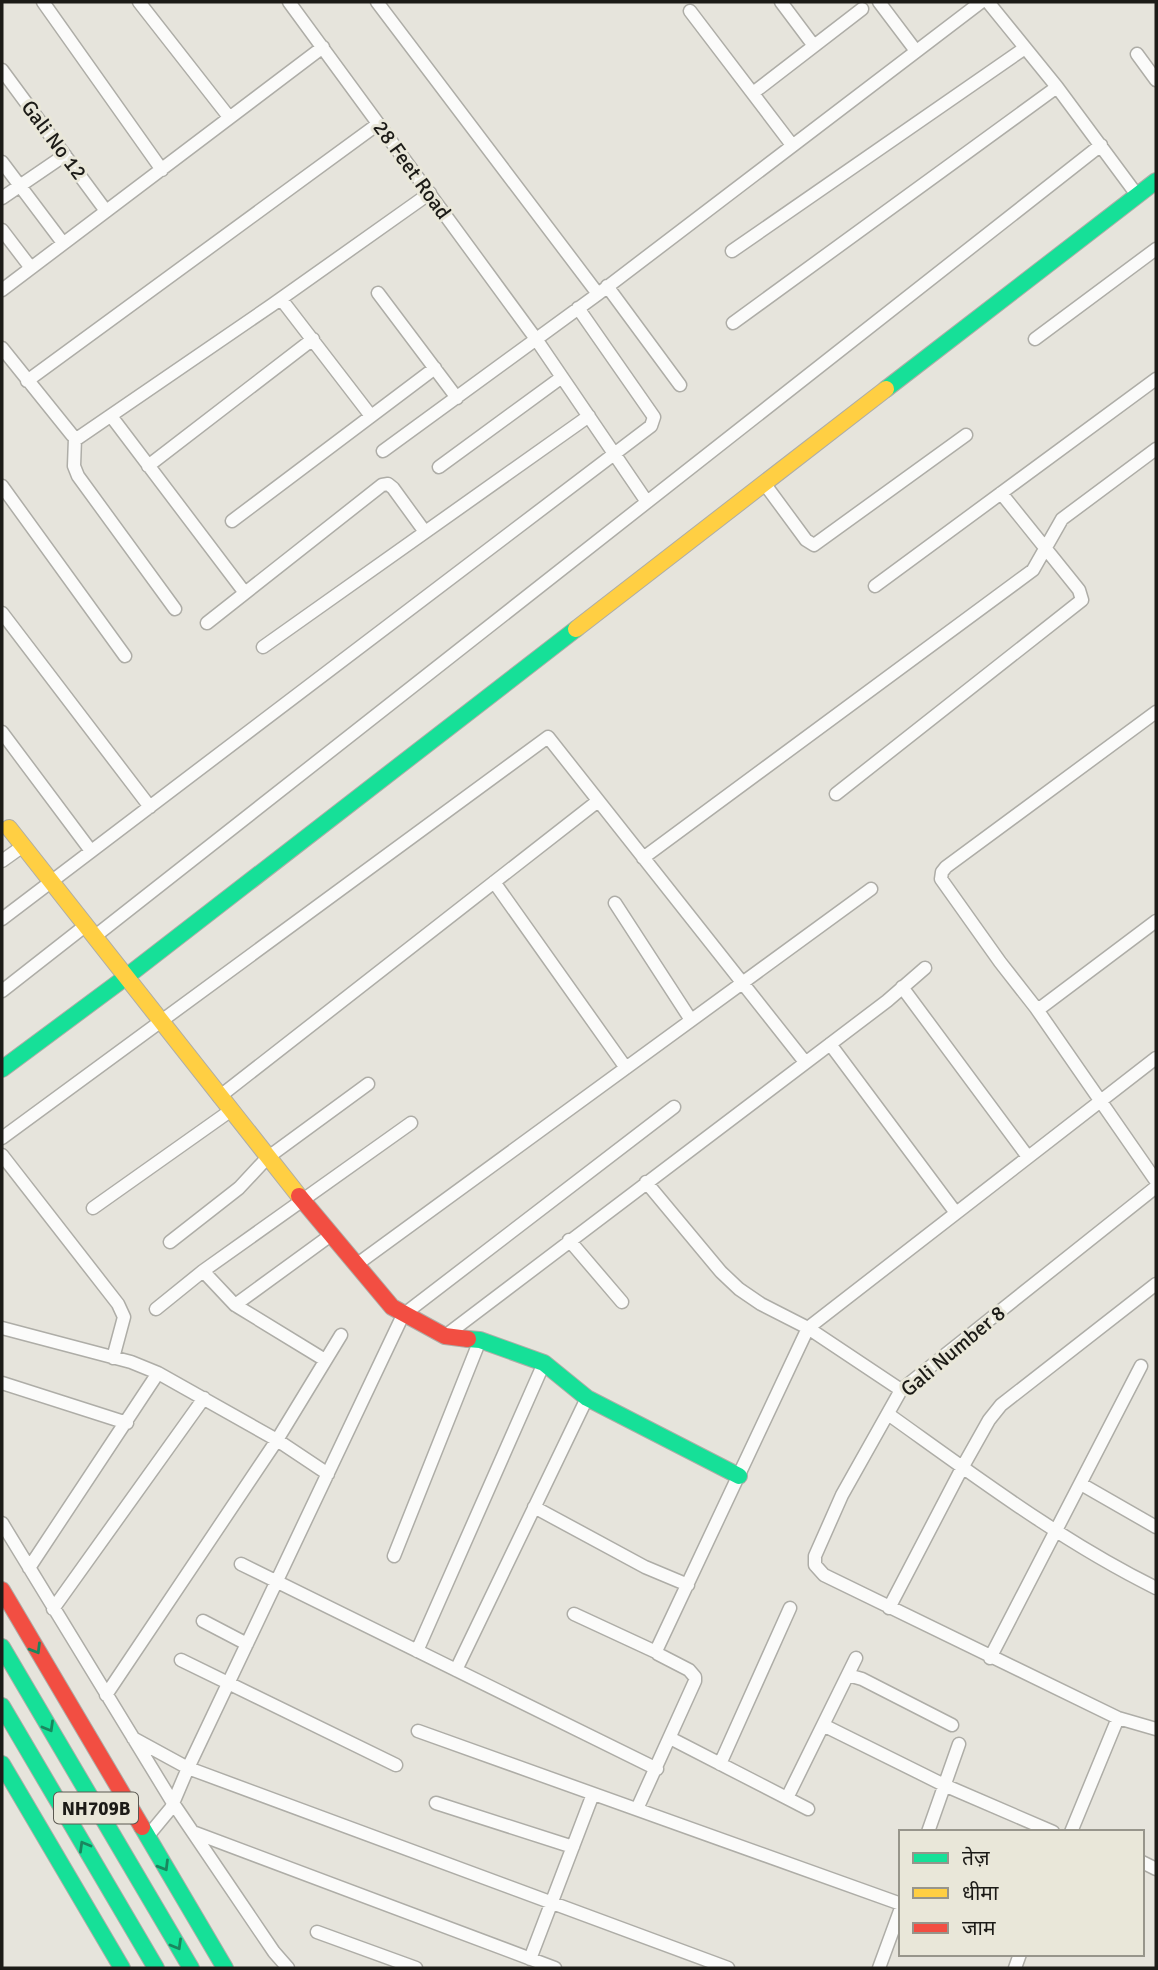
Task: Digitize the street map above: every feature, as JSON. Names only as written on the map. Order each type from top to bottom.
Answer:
[{"type":"main road","points":[[2,1069],[126,977],[1156,181]]},
{"type":"main road","points":[[9,828],[267,1158],[382,1297],[403,1315],[446,1336],[480,1340],[544,1363],[587,1398],[739,1476]]},
{"type":"main road","points":[[2,1590],[225,1968]]},
{"type":"main road","name":"NH709B","points":[[2,1647],[191,1968]]},
{"type":"main road","name":"NH709B","points":[[2,1706],[156,1968]]},
{"type":"main road","points":[[2,1764],[122,1968]]},
{"type":"street","points":[[43,2],[162,170]]},
{"type":"street","points":[[139,2],[229,117]]},
{"type":"street","name":"28 Feet Road","points":[[289,2],[536,339],[647,502]]},
{"type":"street","points":[[377,2],[602,290],[680,384]]},
{"type":"street","points":[[781,2],[814,46]]},
{"type":"street","points":[[879,2],[916,51]]},
{"type":"street","points":[[383,451],[602,290],[981,2]]},
{"type":"street","points":[[988,2],[1057,87],[1137,195]]},
{"type":"street","points":[[752,93],[862,9]]},
{"type":"street","points":[[690,11],[792,145]]},
{"type":"street","points":[[2,290],[323,47]]},
{"type":"street","points":[[732,251],[1025,48]]},
{"type":"street","points":[[1137,54],[1156,80]]},
{"type":"street","name":"Gali No 12","points":[[2,70],[106,211]]},
{"type":"street","points":[[733,323],[1057,87]]},
{"type":"street","points":[[27,381],[378,124]]},
{"type":"street","points":[[2,991],[89,932],[647,502],[1101,145]]},
{"type":"street","points":[[2,198],[65,155]]},
{"type":"street","points":[[2,162],[63,243]]},
{"type":"street","points":[[75,438],[83,436],[430,193]]},
{"type":"street","points":[[2,230],[31,268]]},
{"type":"street","points":[[1035,338],[1156,249]]},
{"type":"street","points":[[378,293],[457,398]]},
{"type":"street","points":[[281,299],[372,416]]},
{"type":"street","points":[[2,919],[652,426],[654,417],[578,308]]},
{"type":"street","points":[[148,466],[313,340]]},
{"type":"street","points":[[2,348],[75,438],[74,466],[78,476],[175,610]]},
{"type":"street","points":[[232,521],[435,368]]},
{"type":"street","points":[[439,467],[562,377]]},
{"type":"street","points":[[875,586],[1156,379]]},
{"type":"street","points":[[111,416],[245,593]]},
{"type":"street","points":[[263,647],[589,416]]},
{"type":"street","points":[[764,484],[806,540],[814,545],[966,435]]},
{"type":"street","points":[[643,858],[1033,570],[1058,525],[1068,513],[1156,449]]},
{"type":"street","points":[[207,623],[382,485],[388,484],[393,488],[425,532]]},
{"type":"street","points":[[2,486],[125,656]]},
{"type":"street","points":[[836,793],[1078,606],[1082,600],[1082,595],[1047,547],[1001,493]]},
{"type":"street","points":[[2,612],[150,807]]},
{"type":"street","points":[[2,636],[14,628]]},
{"type":"street","points":[[1156,712],[942,872],[944,885],[1036,1008],[1156,1181]]},
{"type":"street","points":[[2,732],[91,851]]},
{"type":"street","points":[[2,1138],[548,737],[805,1062]]},
{"type":"street","points":[[219,1097],[598,801]]},
{"type":"street","points":[[2,861],[23,846]]},
{"type":"street","points":[[494,882],[626,1068]]},
{"type":"street","points":[[356,1265],[871,889]]},
{"type":"street","points":[[615,902],[691,1020]]},
{"type":"street","points":[[1036,1008],[1043,1006],[1156,921]]},
{"type":"street","points":[[446,1336],[830,1044],[925,968]]},
{"type":"street","points":[[902,988],[1028,1157]]},
{"type":"street","points":[[830,1044],[956,1213]]},
{"type":"street","points":[[656,1652],[808,1328],[1156,1058]]},
{"type":"street","points":[[170,1242],[239,1188],[267,1158],[368,1084]]},
{"type":"street","points":[[147,1837],[172,1806],[403,1315],[674,1107]]},
{"type":"street","points":[[93,1208],[230,1111]]},
{"type":"street","points":[[156,1309],[203,1271],[411,1123]]},
{"type":"street","points":[[2,1155],[118,1304],[124,1317],[113,1358]]},
{"type":"street","points":[[646,1182],[721,1272],[739,1289],[761,1304],[808,1328],[901,1390]]},
{"type":"street","name":"Gali Number 8","points":[[889,1608],[824,1575],[815,1565],[815,1556],[842,1495],[901,1390],[1156,1187]]},
{"type":"street","points":[[235,1305],[331,1235]]},
{"type":"street","points":[[569,1240],[622,1303]]},
{"type":"street","points":[[203,1271],[235,1305],[325,1360]]},
{"type":"street","points":[[1156,1284],[1001,1405],[989,1420],[962,1468],[889,1608],[1118,1718],[1156,1730]]},
{"type":"street","points":[[2,1328],[158,1373],[276,1440],[328,1474]]},
{"type":"street","points":[[106,1695],[276,1440],[341,1335]]},
{"type":"street","points":[[394,1556],[480,1340]]},
{"type":"street","points":[[417,1651],[544,1363]]},
{"type":"street","points":[[990,1658],[1141,1366]]},
{"type":"street","points":[[29,1568],[158,1373]]},
{"type":"street","points":[[2,1383],[127,1423]]},
{"type":"street","points":[[53,1609],[204,1398]]},
{"type":"street","points":[[456,1670],[587,1398]]},
{"type":"street","points":[[888,1414],[962,1468],[1057,1531],[1127,1574],[1156,1588]]},
{"type":"street","points":[[1081,1484],[1156,1527]]},
{"type":"street","points":[[534,1507],[645,1567],[688,1585]]},
{"type":"street","points":[[2,1522],[172,1806],[288,1968]]},
{"type":"street","points":[[241,1564],[657,1769]]},
{"type":"street","points":[[720,1764],[790,1608]]},
{"type":"street","points":[[574,1614],[656,1652],[689,1670],[695,1677],[638,1809]]},
{"type":"street","points":[[203,1621],[247,1644]]},
{"type":"street","points":[[788,1798],[856,1658]]},
{"type":"street","points":[[181,1660],[396,1765]]},
{"type":"street","points":[[848,1675],[862,1679],[952,1726]]},
{"type":"street","points":[[1073,1830],[1118,1718]]},
{"type":"street","points":[[823,1725],[944,1785],[1048,1830]]},
{"type":"street","points":[[418,1731],[899,1905]]},
{"type":"street","points":[[133,1738],[188,1768],[728,1968]]},
{"type":"street","points":[[670,1738],[807,1809]]},
{"type":"street","points":[[929,1830],[959,1744]]},
{"type":"street","points":[[536,1963],[552,1903],[593,1794]]},
{"type":"street","points":[[436,1803],[573,1847]]},
{"type":"street","points":[[192,1832],[555,1968]]},
{"type":"street","points":[[879,1968],[899,1912]]},
{"type":"street","points":[[317,1932],[416,1968]]},
{"type":"traffic: fast","points":[[886,389],[1156,181]]},
{"type":"traffic: fast","points":[[2,1069],[126,977],[576,629]]},
{"type":"traffic: fast","points":[[468,1339],[480,1340],[544,1363],[587,1398],[739,1476]]},
{"type":"traffic: fast","points":[[2,1647],[191,1968]]},
{"type":"traffic: fast","points":[[2,1706],[156,1968]]},
{"type":"traffic: fast","points":[[2,1764],[122,1968]]},
{"type":"traffic: fast","points":[[142,1827],[225,1968]]},
{"type":"traffic: slow","points":[[576,629],[886,389]]},
{"type":"traffic: slow","points":[[9,828],[299,1196]]},
{"type":"traffic: jam","points":[[299,1196],[392,1307],[445,1336],[468,1339]]},
{"type":"traffic: jam","points":[[2,1590],[142,1827]]}]
